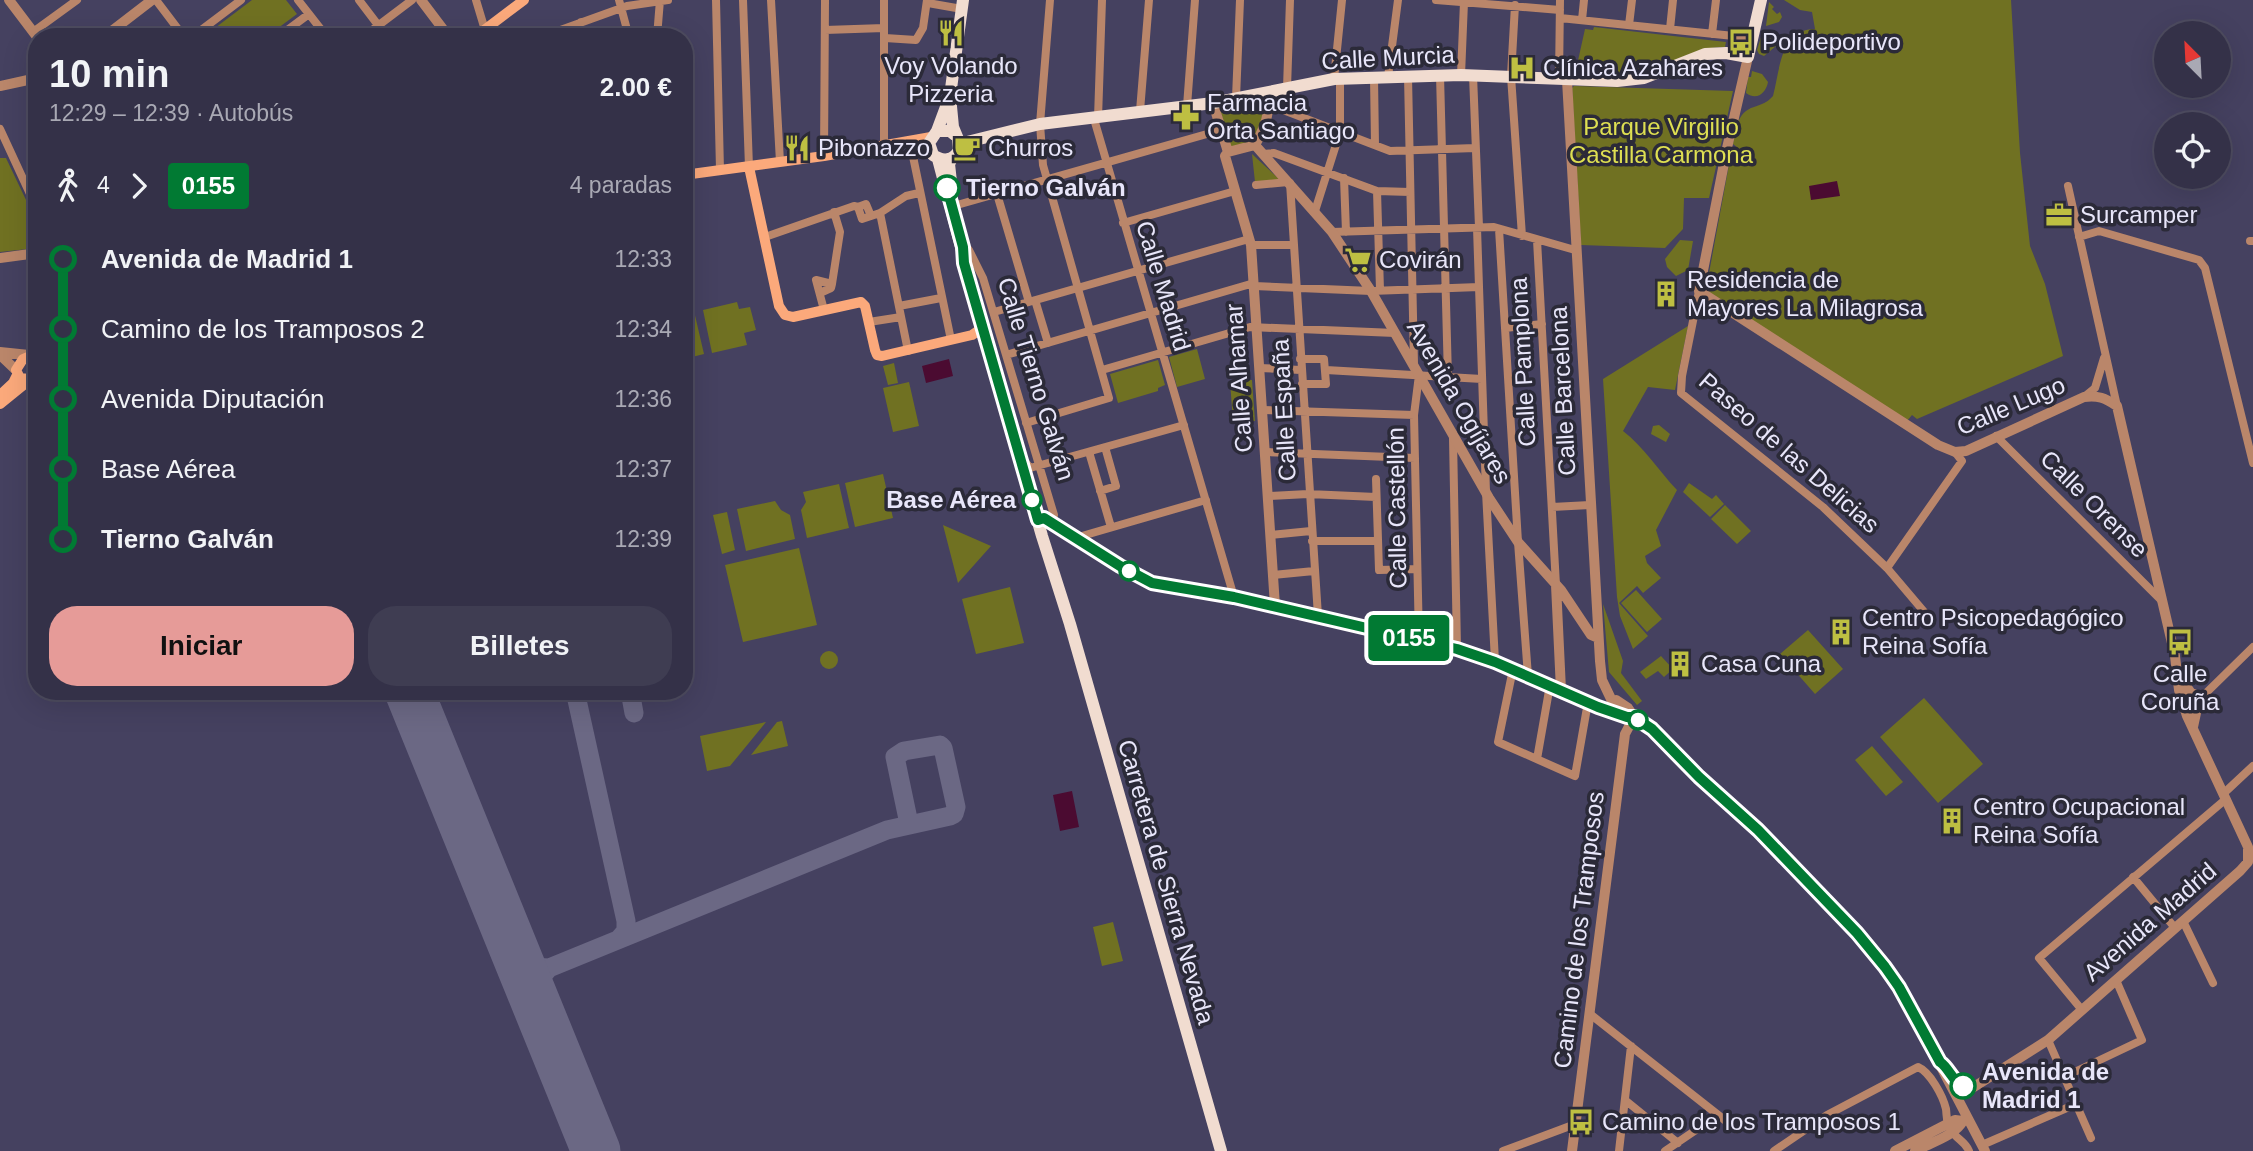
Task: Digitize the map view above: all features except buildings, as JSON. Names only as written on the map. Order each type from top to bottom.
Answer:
[{"type":"main road","points":[[487,28],[524,0]]},
{"type":"main road","points":[[1748,57],[1761,0]]},
{"type":"main road","points":[[950,96],[959,150],[945,158],[930,150],[950,96],[963,5]]},
{"type":"main road","name":"Calle Murcia","points":[[957,139],[1040,124],[1140,111],[1236,99],[1268,99],[1287,88],[1337,78],[1467,75],[1631,80],[1658,74],[1705,54],[1726,53],[1748,57]]},
{"type":"main road","points":[[693,174],[884,147],[950,131],[957,139]]},
{"type":"main road","name":"Calle Tierno Galván","points":[[945,158],[948,193],[981,323],[1018,450],[1044,520]]},
{"type":"main road","name":"Calle Tierno Galván","points":[[945,158],[979,293],[1035,467],[1044,520]]},
{"type":"main road","points":[[749,167],[779,306],[786,315],[793,317],[861,302],[866,306],[877,355],[883,356],[972,335],[981,323]]},
{"type":"main road","name":"Calle Tierno Galván","points":[[979,293],[981,323]]},
{"type":"main road","points":[[972,335],[989,348]]},
{"type":"main road","points":[[3,399],[12,383],[25,375],[23,359],[28,356]]},
{"type":"main road","name":"Carretera de Sierra Nevada","points":[[1044,520],[1070,624],[1221,1151]]},
{"type":"street","points":[[10,0],[30,28]]},
{"type":"street","points":[[43,28],[77,0]]},
{"type":"street","points":[[204,28],[241,0]]},
{"type":"street","points":[[298,0],[320,28]]},
{"type":"street","points":[[359,0],[378,25]]},
{"type":"street","points":[[374,28],[412,0]]},
{"type":"street","points":[[421,0],[442,28]]},
{"type":"street","points":[[476,0],[479,28]]},
{"type":"street","points":[[619,0],[626,28]]},
{"type":"street","points":[[565,28],[627,6],[662,0],[658,28]]},
{"type":"street","points":[[716,0],[720,170]]},
{"type":"street","points":[[743,0],[749,167]]},
{"type":"street","points":[[771,0],[780,162]]},
{"type":"street","points":[[824,156],[825,0]]},
{"type":"street","points":[[884,0],[884,147]]},
{"type":"street","points":[[1026,422],[1110,398],[1044,165],[1040,124],[1050,0]]},
{"type":"street","name":"Calle Madrid","points":[[1102,0],[1096,118],[1105,162],[1234,597]]},
{"type":"street","points":[[1140,111],[1149,0]]},
{"type":"street","points":[[1187,106],[1195,0]]},
{"type":"street","points":[[1236,99],[1240,0]]},
{"type":"street","points":[[1287,88],[1290,0]]},
{"type":"street","points":[[1315,211],[1340,132],[1337,78],[1342,0]]},
{"type":"street","points":[[1388,77],[1398,0]]},
{"type":"street","points":[[1438,0],[1495,2],[1582,20],[1753,38]]},
{"type":"street","points":[[1560,0],[1563,79]]},
{"type":"street","points":[[1582,20],[1584,0]]},
{"type":"street","points":[[1629,25],[1632,0]]},
{"type":"street","points":[[1670,29],[1673,0]]},
{"type":"street","points":[[1712,34],[1716,0]]},
{"type":"street","points":[[115,28],[148,2],[175,28]]},
{"type":"street","points":[[825,30],[885,33],[916,40],[923,28],[927,2],[963,5]]},
{"type":"street","points":[[1464,2],[1467,75],[1475,148],[1486,492],[1495,662]]},
{"type":"street","points":[[1515,5],[1511,76],[1522,236]]},
{"type":"street","points":[[290,28],[309,14]]},
{"type":"street","points":[[581,22],[583,28]]},
{"type":"street","name":"Paseo de las Delicias","points":[[1748,57],[1727,148],[1682,376],[1681,393],[1823,507],[1887,568],[1926,614]]},
{"type":"street","points":[[1440,75],[1448,378]]},
{"type":"street","name":"Calle Castellón","points":[[1408,76],[1416,371],[1414,415],[1419,640]]},
{"type":"street","points":[[1374,77],[1375,145]]},
{"type":"street","name":"Calle Barcelona","points":[[1563,79],[1598,638],[1607,704]]},
{"type":"street","points":[[0,86],[28,80]]},
{"type":"street","points":[[1259,149],[1266,124],[1268,99],[1340,132],[1390,151],[1475,148]]},
{"type":"street","name":"Calle Alhamar","points":[[1213,103],[1250,242],[1275,606]]},
{"type":"street","points":[[0,129],[28,190]]},
{"type":"street","points":[[957,205],[1221,130]]},
{"type":"street","points":[[910,142],[951,340]]},
{"type":"street","points":[[1228,152],[1259,149],[1377,191],[1410,191]]},
{"type":"street","name":"Avenida Ogíjares","points":[[1259,149],[1315,211],[1375,290],[1416,371],[1518,542],[1556,584],[1591,635],[1598,638]]},
{"type":"street","points":[[1344,178],[1346,232]]},
{"type":"street","points":[[24,181],[28,180]]},
{"type":"street","points":[[1256,185],[1289,182]]},
{"type":"street","name":"Calle España","points":[[1289,182],[1318,616]]},
{"type":"street","points":[[2068,186],[2117,406]]},
{"type":"street","points":[[1123,223],[1235,191]]},
{"type":"street","points":[[1375,290],[1377,191]]},
{"type":"street","points":[[765,237],[853,206],[858,207],[862,219],[919,193]]},
{"type":"street","name":"Calle Tierno Galván","points":[[948,193],[957,205]]},
{"type":"street","points":[[998,194],[1048,343]]},
{"type":"street","points":[[1291,201],[1302,197]]},
{"type":"street","points":[[820,293],[831,288],[832,284],[840,232],[834,212]]},
{"type":"street","points":[[875,214],[908,351]]},
{"type":"street","points":[[1332,232],[1478,227],[1499,229],[1575,250]]},
{"type":"street","points":[[1499,229],[1528,676]]},
{"type":"street","points":[[2079,237],[2099,232],[2199,260],[2205,268],[2253,463]]},
{"type":"street","name":"Calle Pamplona","points":[[1537,240],[1561,690]]},
{"type":"street","points":[[994,312],[1138,270],[1250,242],[1293,245]]},
{"type":"street","name":"Calle Tierno Galván","points":[[970,250],[984,278],[1026,422],[1035,467]]},
{"type":"street","points":[[0,258],[28,254]]},
{"type":"street","points":[[824,310],[816,280],[832,284]]},
{"type":"street","points":[[1006,355],[1254,284],[1375,290],[1479,287]]},
{"type":"street","points":[[1699,291],[1938,445],[1955,452],[1962,461],[1953,470],[1887,568]]},
{"type":"street","points":[[898,306],[941,298]]},
{"type":"street","points":[[869,323],[901,317]]},
{"type":"street","points":[[1505,328],[1542,324]]},
{"type":"street","points":[[1102,370],[1257,326],[1395,333]]},
{"type":"street","points":[[0,353],[28,354]]},
{"type":"street","points":[[0,353],[25,375]]},
{"type":"street","points":[[2084,397],[2095,388],[2100,378],[2105,355]]},
{"type":"street","points":[[1300,359],[1324,359],[1326,370],[1326,383],[1302,384]]},
{"type":"street","points":[[1259,368],[1301,370]]},
{"type":"street","points":[[1326,370],[1416,371],[1448,378],[1482,379]]},
{"type":"street","points":[[2084,397],[2095,395],[2117,406]]},
{"type":"street","name":"Calle Lugo","points":[[1955,452],[1966,451],[2084,397]]},
{"type":"street","name":"Avenida Madrid","points":[[1962,1095],[2048,1040],[2248,862],[2251,845],[2192,727],[2179,690],[2178,674],[2117,406]]},
{"type":"street","points":[[1262,410],[1414,415]]},
{"type":"street","points":[[1035,467],[1184,425]]},
{"type":"street","points":[[1453,436],[1457,649]]},
{"type":"street","name":"Calle Orense","points":[[1996,436],[2162,601]]},
{"type":"street","points":[[1100,491],[1116,486],[1105,447]]},
{"type":"street","name":"Calle Tierno Galván","points":[[1018,450],[1035,467]]},
{"type":"street","points":[[1089,452],[1111,527]]},
{"type":"street","points":[[1265,452],[1415,458]]},
{"type":"street","points":[[1376,479],[1379,570],[1417,569]]},
{"type":"street","points":[[1268,496],[1308,494],[1376,497]]},
{"type":"street","points":[[1075,538],[1206,500]]},
{"type":"street","points":[[1552,508],[1590,505]]},
{"type":"street","points":[[1044,520],[1152,583],[1234,597],[1457,649],[1513,669],[1588,702],[1607,704],[1652,729],[1699,777],[1758,830],[1857,933],[1885,967],[1915,1017],[1981,1150]]},
{"type":"street","points":[[1270,535],[1377,541]]},
{"type":"street","points":[[1273,575],[1314,571]]},
{"type":"street","points":[[2215,685],[2186,695],[2183,703],[2190,709],[2198,705],[2253,647]]},
{"type":"street","points":[[1513,669],[1498,742],[1575,776],[1588,702]]},
{"type":"street","points":[[2178,674],[2198,697],[2192,727]]},
{"type":"street","points":[[1537,759],[1550,685]]},
{"type":"street","name":"Camino de los Tramposos","points":[[1572,1151],[1625,734],[1634,717]]},
{"type":"street","points":[[2082,1010],[2039,958],[2225,796],[2253,766]]},
{"type":"street","points":[[2133,877],[2179,924],[2214,984]]},
{"type":"street","points":[[2064,1077],[2142,1040],[2116,979]]},
{"type":"street","points":[[1590,1014],[1736,1129]]},
{"type":"street","points":[[2048,1040],[2091,1139]]},
{"type":"street","points":[[1619,1151],[1631,1046]]},
{"type":"street","points":[[1938,1066],[1962,1095],[1982,1139],[1981,1150]]},
{"type":"street","points":[[1774,1151],[1827,1115],[1918,1067],[1927,1073],[1945,1105],[1950,1128],[1969,1151]]},
{"type":"street","points":[[1915,1151],[1950,1128],[1962,1114],[1962,1095]]},
{"type":"street","points":[[1625,1100],[1678,1143]]},
{"type":"street","points":[[1981,1150],[2076,1104]]},
{"type":"street","points":[[1665,1151],[1718,1115]]},
{"type":"street","points":[[1508,1150],[1575,1126]]},
{"type":"street","points":[[1895,1151],[1950,1128]]},
{"type":"green space","points":[[252,0],[286,0],[297,14],[278,28],[215,28]]},
{"type":"green space","points":[[1784,0],[2011,0],[2020,153],[2030,246],[2045,284],[2063,356],[1917,419],[1912,415],[1907,421],[1710,294],[1707,284],[1731,154],[1736,153],[1738,148],[1733,144],[1738,122],[1748,109],[1773,96],[1780,63],[1788,43],[1803,31],[1815,29],[1812,12],[1800,10]]},
{"type":"green space","points":[[1769,2],[1774,7],[1772,9],[1777,14],[1780,12],[1782,17],[1779,22],[1766,26]]},
{"type":"green space","points":[[1594,27],[1726,42],[1725,47],[1694,52],[1656,68],[1629,75],[1575,74],[1585,29],[1593,30]]},
{"type":"green space","points":[[1773,30],[1778,33],[1776,46],[1764,56],[1759,54],[1757,50],[1761,37]]},
{"type":"green space","points":[[1752,71],[1762,74],[1768,82],[1763,92],[1757,96],[1746,93],[1748,77],[1751,77]]},
{"type":"green space","name":"Parque Virgilio Castilla Carmona","points":[[1574,86],[1733,91],[1709,198],[1684,198],[1683,229],[1665,248],[1581,245]]},
{"type":"green space","points":[[1261,97],[1265,112],[1253,142],[1231,148],[1219,106]]},
{"type":"green space","points":[[1252,154],[1280,180],[1255,182]]},
{"type":"green space","points":[[0,158],[6,158],[28,204],[28,249],[0,252]]},
{"type":"green space","points":[[1680,240],[1693,241],[1688,270],[1676,276],[1667,267],[1665,259]]},
{"type":"green space","points":[[737,302],[739,309],[750,307],[756,330],[744,333],[747,345],[712,353],[703,310]]},
{"type":"green space","points":[[693,311],[704,354],[693,357]]},
{"type":"green space","points":[[1688,326],[1675,390],[1648,387],[1623,431],[1677,490],[1656,530],[1661,546],[1645,556],[1647,563],[1661,578],[1643,593],[1637,586],[1619,603],[1648,636],[1633,649],[1620,616],[1617,597],[1603,379]]},
{"type":"green space","points":[[1197,349],[1205,379],[1177,387],[1169,357]]},
{"type":"green space","points":[[1158,360],[1165,385],[1158,388],[1158,391],[1118,403],[1110,374]]},
{"type":"green space","points":[[894,363],[898,383],[888,385],[883,366]]},
{"type":"green space","points":[[1252,380],[1255,421],[1233,422],[1230,381]]},
{"type":"green space","points":[[909,382],[919,426],[893,432],[883,388]]},
{"type":"green space","points":[[1659,425],[1670,434],[1666,442],[1651,434],[1653,426]]},
{"type":"green space","points":[[883,474],[893,518],[855,527],[845,483]]},
{"type":"green space","points":[[1689,483],[1712,499],[1716,495],[1724,504],[1710,517],[1683,492]]},
{"type":"green space","points":[[839,484],[849,528],[807,538],[801,510],[806,502],[803,492]]},
{"type":"green space","points":[[775,501],[781,510],[790,515],[795,539],[746,551],[737,509]]},
{"type":"green space","points":[[1725,505],[1751,531],[1737,544],[1711,519]]},
{"type":"green space","points":[[727,512],[735,550],[722,554],[713,515]]},
{"type":"green space","points":[[943,525],[991,546],[958,583]]},
{"type":"green space","points":[[799,548],[817,625],[743,642],[725,565]]},
{"type":"green space","points":[[1010,587],[1024,643],[976,654],[962,599]]},
{"type":"green space","points":[[1636,590],[1662,619],[1647,632],[1621,603]]},
{"type":"green space","points":[[1603,604],[1623,661],[1621,673],[1642,701],[1637,705],[1609,672]]},
{"type":"green space","points":[[1808,630],[1843,669],[1815,694],[1780,654]]},
{"type":"green space","points":[[829,651],[835,654],[838,660],[835,666],[829,669],[823,666],[820,660],[823,654]]},
{"type":"green space","points":[[1661,656],[1673,669],[1664,677],[1658,671],[1646,679],[1640,672]]},
{"type":"green space","points":[[1924,698],[1983,764],[1938,803],[1880,737]]},
{"type":"green space","points":[[782,721],[788,746],[751,755],[777,722]]},
{"type":"green space","points":[[766,722],[730,766],[707,771],[700,736]]},
{"type":"green space","points":[[1872,746],[1903,782],[1886,796],[1855,760]]},
{"type":"green space","points":[[1113,922],[1123,961],[1102,966],[1093,927]]},
{"type":"shaded area","points":[[1837,181],[1840,196],[1811,200],[1809,186]]},
{"type":"shaded area","points":[[949,359],[953,376],[926,383],[922,366]]},
{"type":"shaded area","points":[[1072,791],[1079,827],[1060,831],[1053,795]]},
{"type":"taxiway","points":[[577,700],[626,921],[626,931],[620,938]]},
{"type":"taxiway","points":[[632,700],[634,713]]},
{"type":"taxiway","points":[[515,952],[530,967],[549,968],[887,830],[950,816],[954,814],[956,807],[943,748],[940,745],[904,751],[895,757],[908,819],[905,825]]},
{"type":"taxiway","points":[[535,1001],[535,984],[549,968]]},
{"type":"runway","points":[[413,700],[596,1151]]},
{"type":"bus line","name":"0155","points":[[947,188],[963,247],[964,263],[1038,520],[1044,518],[1152,583],[1234,597],[1344,621],[1475,654],[1598,707],[1634,717],[1652,729],[1699,777],[1744,816],[1857,933],[1899,987],[1940,1062],[1953,1080],[1963,1086]]},
{"type":"place","name":"Voy Volando Pizzeria","points":[[951,33]]},
{"type":"place","name":"Polideportivo","points":[[1741,42]]},
{"type":"place","name":"Clínica Azahares","points":[[1522,68]]},
{"type":"place","name":"Farmacia Orta Santiago","points":[[1186,117]]},
{"type":"place","name":"Pibonazzo","points":[[797,148]]},
{"type":"place","name":"Churros","points":[[967,148]]},
{"type":"place","name":"Tierno Galván","points":[[947,188]]},
{"type":"place","name":"Surcamper","points":[[2059,215]]},
{"type":"place","name":"Covirán","points":[[1358,260]]},
{"type":"place","name":"Residencia de Mayores La Milagrosa","points":[[1666,294]]},
{"type":"place","name":"Base Aérea","points":[[1032,500]]},
{"type":"place","name":"Centro Psicopedagógico Reina Sofía","points":[[1841,632]]},
{"type":"place","name":"Calle Coruña","points":[[2180,642]]},
{"type":"place","name":"Casa Cuna","points":[[1680,664]]},
{"type":"place","name":"Centro Ocupacional Reina Sofía","points":[[1952,821]]},
{"type":"place","name":"Avenida de Madrid 1","points":[[1963,1086]]},
{"type":"place","name":"Camino de los Tramposos 1","points":[[1581,1122]]}]
